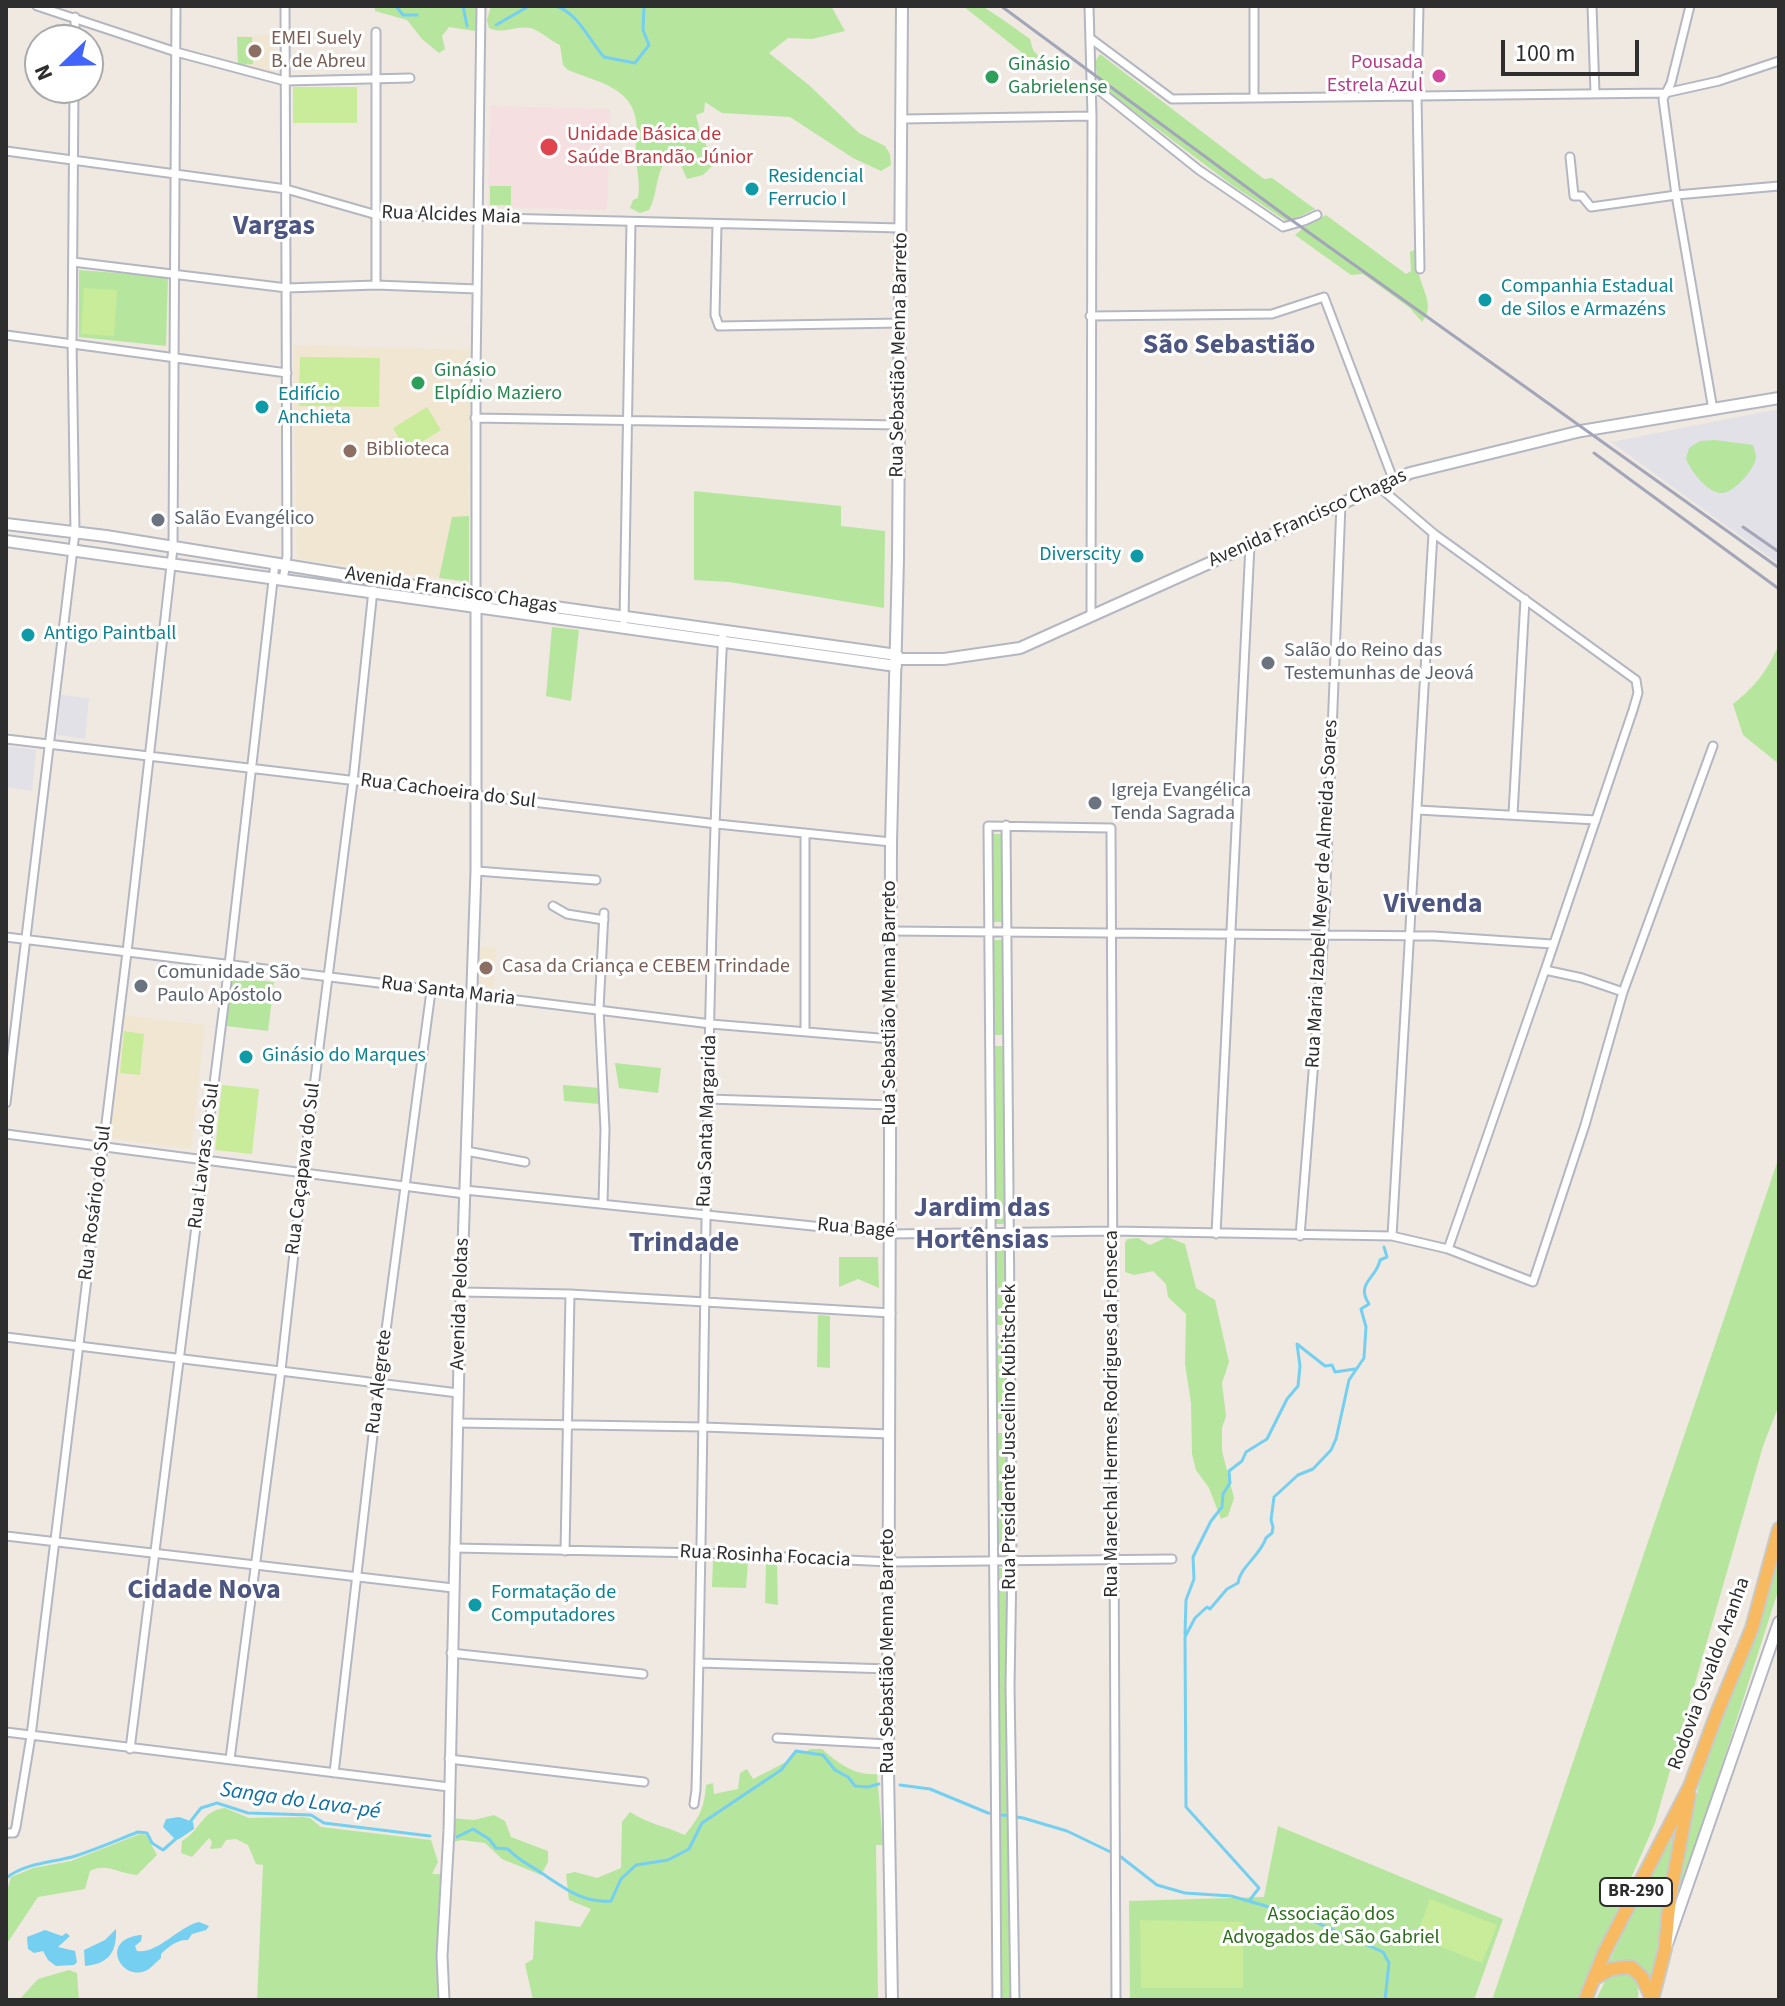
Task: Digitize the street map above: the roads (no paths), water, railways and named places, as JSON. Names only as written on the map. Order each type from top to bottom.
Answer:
[{"type":"highway","name":"Rodovia Osvaldo Aranha","points":[[1585,2000],[1605,1951],[1690,1786],[1752,1628],[1779,1529]]},
{"type":"highway","name":"Rodovia Osvaldo Aranha","points":[[1652,2000],[1665,1949],[1670,1897],[1690,1786]]},
{"type":"highway","points":[[1595,1978],[1611,1969],[1631,1967],[1642,1977],[1652,2000]]},
{"type":"main road","name":"Rua Sebastião Menna Barreto","points":[[892,2000],[888,1744],[891,842],[897,660],[902,6]]},
{"type":"main road","name":"Avenida Francisco Chagas","points":[[6,524],[374,579],[723,643],[897,660],[944,659],[1001,653],[1040,640],[1393,479],[1588,430],[1779,398]]},
{"type":"main road","name":"Avenida Francisco Chagas","points":[[6,541],[477,608],[723,631],[897,660]]},
{"type":"main road","points":[[1665,1949],[1779,1622]]},
{"type":"street","points":[[37,6],[176,52],[285,81],[410,78]]},
{"type":"street","name":"Rua Rosário do Sul","points":[[6,1833],[14,1833],[16,1827],[31,1736],[173,548],[176,6]]},
{"type":"street","name":"Rua Lavras do Sul","points":[[130,1749],[252,769],[281,564],[287,373],[285,6]]},
{"type":"street","points":[[476,596],[475,418],[481,6]]},
{"type":"street","points":[[1089,6],[1092,116],[1091,615]]},
{"type":"street","points":[[1254,6],[1254,97]]},
{"type":"street","points":[[1419,6],[1420,269]]},
{"type":"street","points":[[1592,6],[1595,93]]},
{"type":"street","points":[[1690,6],[1671,83],[1663,99],[1676,195],[1713,410]]},
{"type":"street","points":[[75,17],[75,24]]},
{"type":"street","points":[[376,32],[376,285]]},
{"type":"street","points":[[1090,38],[1172,99],[1665,93],[1719,81],[1779,61]]},
{"type":"street","points":[[1090,83],[1199,170],[1283,227],[1317,215]]},
{"type":"street","points":[[6,1103],[75,532],[72,342],[74,104]]},
{"type":"street","points":[[903,119],[1092,116]]},
{"type":"street","name":"Rua Alcides Maia","points":[[6,151],[286,189],[377,215],[902,228]]},
{"type":"street","points":[[1570,157],[1574,196],[1582,196],[1591,207],[1676,195],[1779,186]]},
{"type":"street","points":[[624,623],[631,222]]},
{"type":"street","points":[[717,225],[715,315],[719,326],[901,323]]},
{"type":"street","points":[[73,262],[287,288],[376,285],[477,289]]},
{"type":"street","points":[[1090,316],[1272,314],[1324,297],[1393,479]]},
{"type":"street","points":[[6,335],[287,373]]},
{"type":"street","points":[[475,418],[900,425]]},
{"type":"street","points":[[1378,486],[1433,533],[1636,680],[1638,693],[1448,1249]]},
{"type":"street","name":"Rua Maria Izabel Meyer de Almeida Soares","points":[[1300,1236],[1324,934],[1341,504]]},
{"type":"street","points":[[1392,1236],[1433,533]]},
{"type":"street","points":[[1216,1234],[1250,545]]},
{"type":"street","name":"Rua Caçapava do Sul","points":[[230,1759],[353,781],[374,579]]},
{"type":"street","name":"Avenida Pelotas","points":[[444,2000],[442,1956],[476,871],[476,596]]},
{"type":"street","points":[[1513,814],[1525,599]]},
{"type":"street","name":"Rua Santa Margarida","points":[[694,1804],[700,1663],[705,1214],[723,631]]},
{"type":"street","name":"Rua Cachoeira do Sul","points":[[6,739],[891,842]]},
{"type":"street","points":[[1545,970],[1623,992],[1713,746]]},
{"type":"street","points":[[1418,810],[1596,820]]},
{"type":"street","name":"Rua Presidente Juscelino Kubitschek","points":[[997,2000],[988,826],[1006,825],[1011,1331],[1010,1687],[1015,2000]]},
{"type":"street","name":"Rua Marechal Hermes Rodrigues da Fonseca","points":[[1006,825],[1111,828],[1116,2000]]},
{"type":"street","points":[[805,833],[805,1031]]},
{"type":"street","points":[[476,871],[596,880]]},
{"type":"street","points":[[553,906],[567,914],[604,916],[599,1009],[605,1129],[603,1203]]},
{"type":"street","points":[[891,931],[1231,932],[1473,937],[1552,944]]},
{"type":"street","name":"Rua Santa Maria","points":[[6,937],[711,1024],[891,1039]]},
{"type":"street","name":"Rua Alegrete","points":[[334,1773],[379,1383],[431,991]]},
{"type":"street","name":"Rua Bagé","points":[[6,1134],[406,1187],[603,1203],[890,1234],[1113,1231],[1392,1236],[1448,1249],[1533,1282],[1585,1125],[1623,992]]},
{"type":"street","points":[[990,1040],[1008,1040]]},
{"type":"street","points":[[708,1099],[891,1105]]},
{"type":"street","points":[[466,1151],[525,1162]]},
{"type":"street","points":[[461,1292],[570,1294],[891,1313]]},
{"type":"street","points":[[565,1551],[570,1294]]},
{"type":"street","points":[[992,1331],[1011,1331]]},
{"type":"street","points":[[6,1337],[458,1393]]},
{"type":"street","points":[[458,1423],[890,1434]]},
{"type":"street","points":[[992,1426],[1011,1425]]},
{"type":"street","points":[[6,1536],[453,1588]]},
{"type":"street","name":"Rua Rosinha Focacia","points":[[454,1548],[702,1553],[890,1562],[1172,1559]]},
{"type":"street","points":[[451,1653],[643,1674]]},
{"type":"street","points":[[700,1663],[889,1669]]},
{"type":"street","points":[[6,1732],[449,1787]]},
{"type":"street","points":[[777,1738],[888,1744]]},
{"type":"street","points":[[449,1759],[644,1782]]},
{"type":"water","points":[[179,1817],[193,1822],[194,1829],[179,1839],[163,1827],[166,1819]]},
{"type":"water","points":[[199,1922],[209,1926],[192,1934],[188,1940],[170,1946],[147,1970],[128,1970],[118,1958],[117,1950],[129,1938],[142,1935],[135,1946],[137,1951],[145,1951]]},
{"type":"water","points":[[116,1929],[115,1945],[109,1956],[99,1963],[85,1966],[84,1950],[105,1940]]},
{"type":"water","points":[[45,1930],[70,1936],[58,1947],[75,1951],[77,1962],[74,1965],[56,1966],[43,1951],[34,1953],[28,1949],[27,1937]]},
{"type":"waterway","points":[[396,6],[403,15],[417,15]]},
{"type":"waterway","points":[[463,6],[467,26]]},
{"type":"waterway","points":[[496,25],[529,6]]},
{"type":"waterway","points":[[556,6],[577,21],[604,57],[635,63],[649,45],[643,30],[644,6]]},
{"type":"waterway","points":[[1249,1901],[1259,1888],[1186,1807],[1185,1637],[1195,1618],[1207,1607],[1210,1609],[1227,1589],[1238,1583],[1242,1572],[1272,1533],[1274,1497],[1298,1475],[1313,1469],[1331,1450],[1349,1380],[1364,1358],[1366,1327],[1361,1309],[1369,1304],[1364,1291],[1380,1260],[1387,1257],[1384,1247]]},
{"type":"waterway","points":[[1185,1634],[1186,1600],[1194,1579],[1193,1557],[1211,1521],[1222,1507],[1223,1494],[1230,1483],[1229,1471],[1242,1461],[1246,1452],[1267,1439],[1287,1399],[1298,1386],[1300,1366],[1297,1344],[1325,1366],[1332,1365],[1335,1372],[1355,1369]]},
{"type":"waterway","name":"Sanga do Lava-pé","points":[[457,1837],[473,1829],[489,1839],[496,1848],[508,1849],[574,1893],[591,1900],[611,1901],[621,1879],[636,1865],[668,1860],[689,1849],[702,1823],[781,1770],[796,1751],[823,1755],[835,1770],[848,1777],[855,1786],[879,1784]]},
{"type":"waterway","name":"Sanga do Lava-pé","points":[[900,1785],[930,1789],[988,1813],[1023,1818],[1067,1831],[1121,1857],[1157,1885],[1185,1893],[1231,1896],[1304,1917],[1383,1952],[1389,1963],[1385,2000]]},
{"type":"waterway","name":"Sanga do Lava-pé","points":[[190,1822],[201,1808],[217,1803],[248,1813],[311,1815],[324,1823],[430,1836]]},
{"type":"waterway","name":"Sanga do Lava-pé","points":[[6,1878],[30,1866],[72,1857],[138,1832],[147,1833],[152,1843],[163,1850],[178,1837]]},
{"type":"railway","points":[[1001,6],[1283,214],[1779,568]]},
{"type":"railway","points":[[1594,453],[1779,589]]},
{"type":"railway","points":[[1743,527],[1779,552]]},
{"type":"place","name":"EMEI Suely B. de Abreu","points":[[255,51]]},
{"type":"place","name":"Pousada Estrela Azul","points":[[1439,76]]},
{"type":"place","name":"Ginásio Gabrielense","points":[[992,77]]},
{"type":"place","name":"Unidade Básica de Saúde Brandão Júnior","points":[[549,147]]},
{"type":"place","name":"Residencial Ferrucio I","points":[[752,189]]},
{"type":"place","name":"Companhia Estadual de Silos e Armazéns","points":[[1485,300]]},
{"type":"place","name":"Ginásio Elpídio Maziero","points":[[418,383]]},
{"type":"place","name":"Edifício Anchieta","points":[[262,407]]},
{"type":"place","name":"Biblioteca","points":[[350,451]]},
{"type":"place","name":"Salão Evangélico","points":[[158,520]]},
{"type":"place","name":"Diverscity","points":[[1137,556]]},
{"type":"place","name":"Antigo Paintball","points":[[28,635]]},
{"type":"place","name":"Salão do Reino das Testemunhas de Jeová","points":[[1268,663]]},
{"type":"place","name":"Igreja Evangélica Tenda Sagrada","points":[[1095,803]]},
{"type":"place","name":"Casa da Criança e CEBEM Trindade","points":[[486,968]]},
{"type":"place","name":"Comunidade São Paulo Apóstolo","points":[[141,986]]},
{"type":"place","name":"Ginásio do Marques","points":[[246,1057]]},
{"type":"place","name":"Formatação de Computadores","points":[[475,1605]]},
{"type":"district","name":"Vargas","points":[[274,228]]},
{"type":"district","name":"São Sebastião","points":[[1229,347]]},
{"type":"district","name":"Vivenda","points":[[1433,906]]},
{"type":"district","name":"Jardim das Hortênsias","points":[[982,1226]]},
{"type":"district","name":"Trindade","points":[[684,1245]]},
{"type":"district","name":"Cidade Nova","points":[[204,1592]]},
{"type":"park label","name":"Associação dos Advogados de São Gabriel","points":[[1331,1928]]}]
